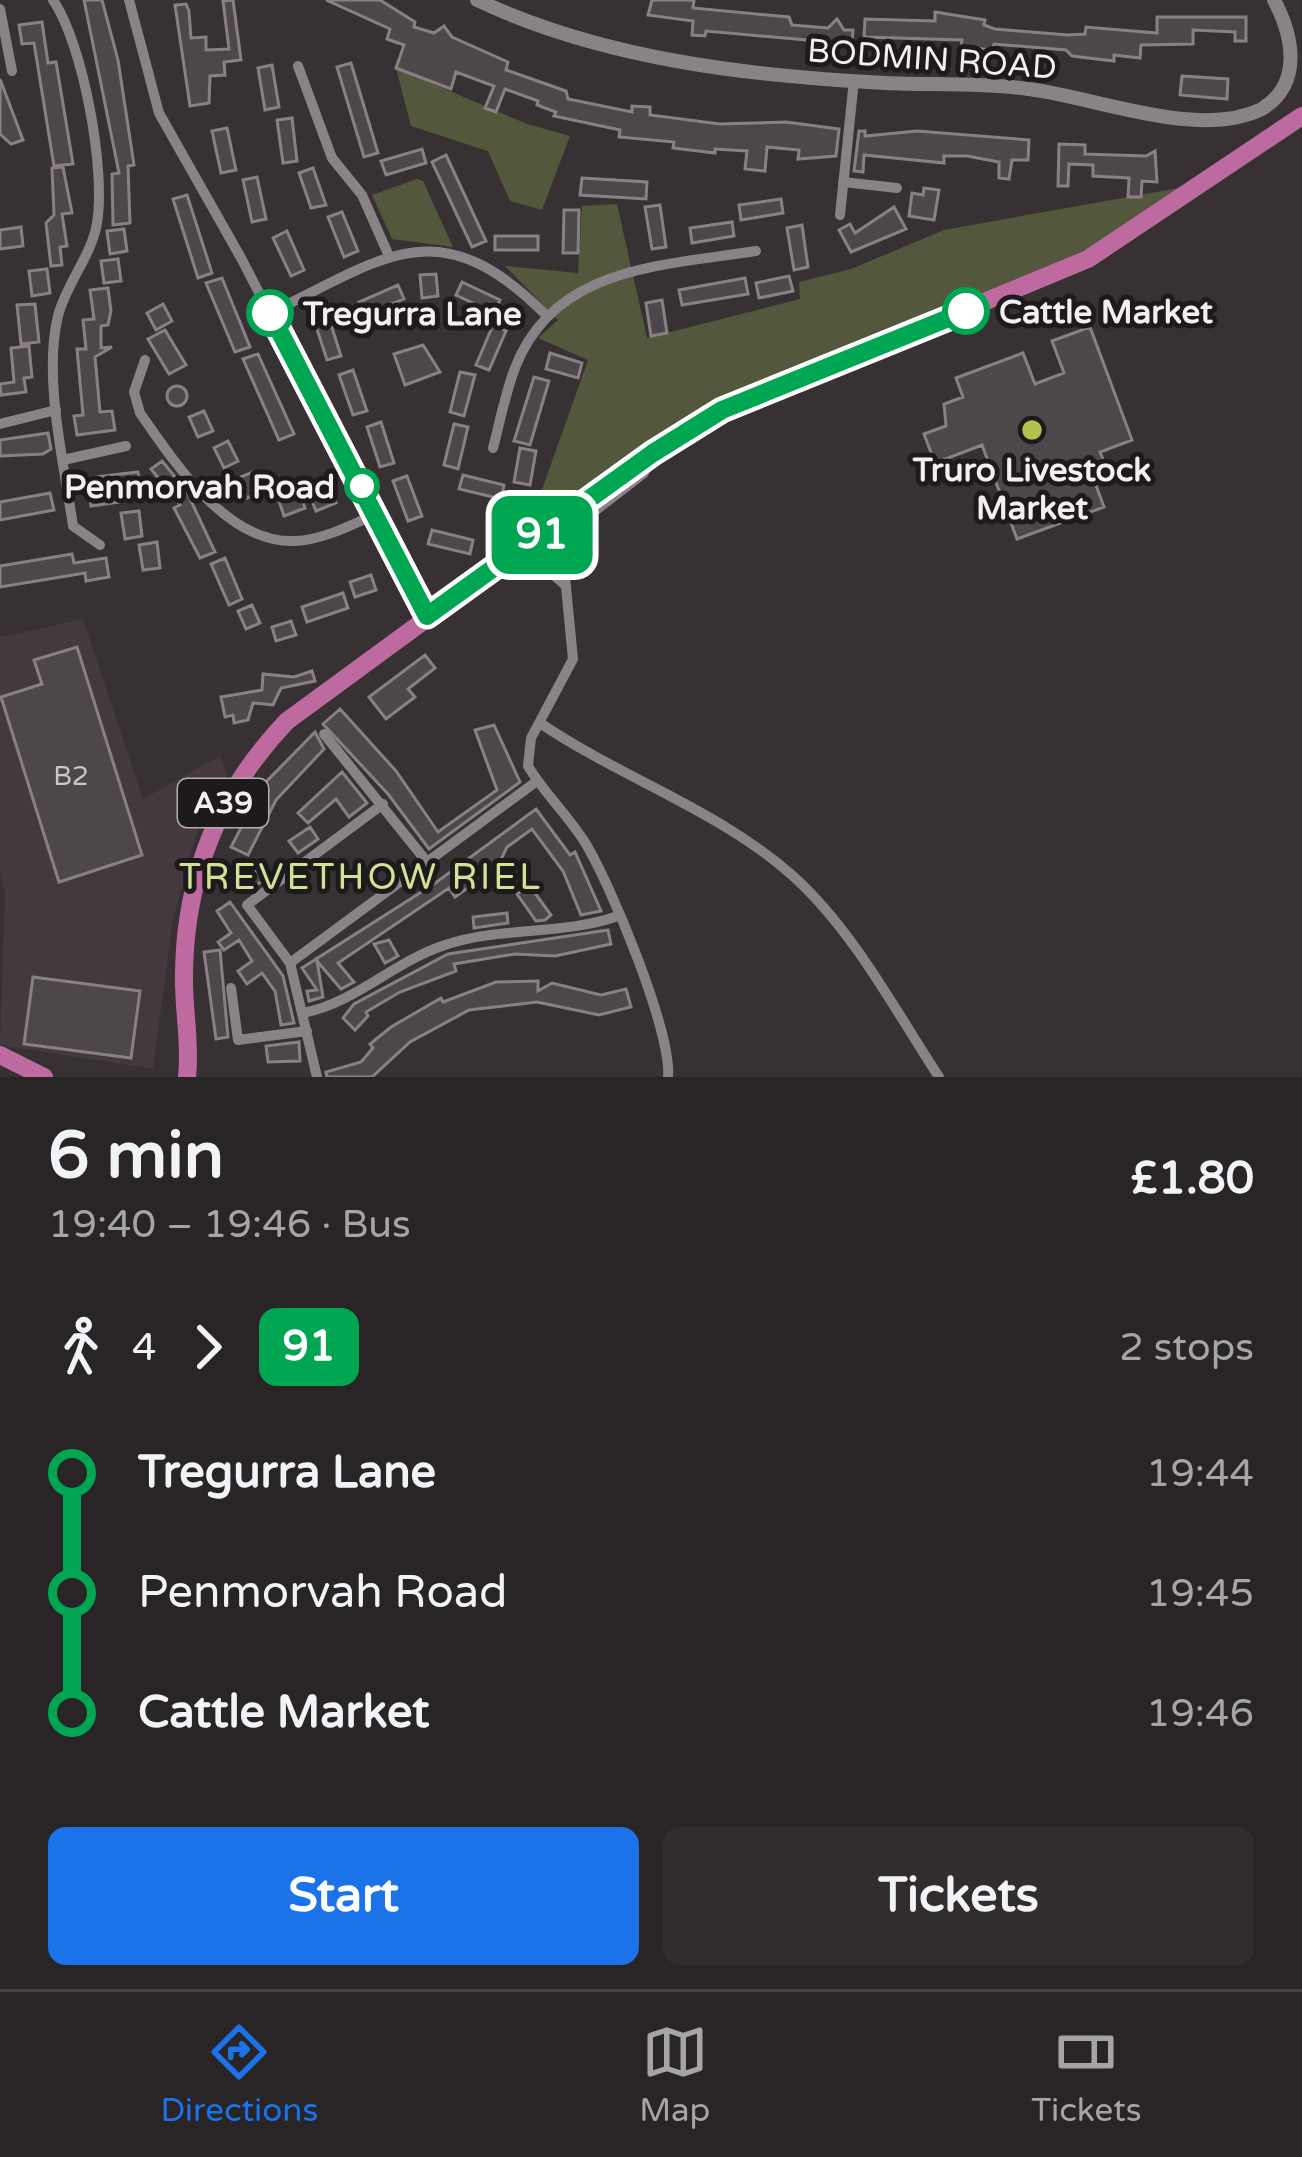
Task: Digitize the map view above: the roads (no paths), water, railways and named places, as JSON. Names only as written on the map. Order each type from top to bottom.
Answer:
[{"type":"highway","name":"A39","points":[[187,1077],[186,932],[206,842],[222,805],[254,756],[287,721],[653,453],[761,392],[1088,259],[1299,120]]},
{"type":"highway","points":[[0,1055],[44,1077]]},
{"type":"street","points":[[53,0],[78,52],[92,132],[97,223],[57,317],[56,410],[74,526],[100,545]]},
{"type":"street","points":[[129,0],[159,113],[270,313],[427,616]]},
{"type":"street","name":"BODMIN ROAD","points":[[478,0],[601,45],[854,80],[1018,87],[1186,120],[1227,118],[1263,108],[1293,75],[1294,38],[1274,0]]},
{"type":"street","points":[[0,9],[12,71]]},
{"type":"street","points":[[298,66],[332,158],[362,196],[389,256]]},
{"type":"street","points":[[840,215],[854,80]]},
{"type":"street","points":[[843,182],[897,188]]},
{"type":"street","points":[[270,313],[389,256],[424,250],[471,259],[509,279],[545,314]]},
{"type":"street","points":[[494,448],[515,367],[545,314],[611,274],[756,251]]},
{"type":"street","points":[[145,360],[134,392],[140,413],[236,525],[274,541],[297,542],[376,514]]},
{"type":"street","points":[[0,424],[56,410]]},
{"type":"street","points":[[63,460],[126,446]]},
{"type":"street","points":[[561,580],[569,534],[644,472],[653,453]]},
{"type":"street","points":[[538,537],[562,559]]},
{"type":"street","points":[[538,537],[572,611],[573,659],[528,752],[537,781],[585,842],[618,916],[670,1058],[668,1077]]},
{"type":"street","points":[[503,562],[547,568],[561,580]]},
{"type":"street","points":[[540,724],[754,845],[794,877],[835,922],[939,1077]]},
{"type":"street","points":[[324,734],[427,862]]},
{"type":"street","points":[[290,963],[537,781]]},
{"type":"street","points":[[317,1077],[290,963],[247,905],[383,804]]},
{"type":"street","points":[[303,1013],[339,1005],[406,962],[448,944],[566,930],[618,916]]},
{"type":"street","points":[[230,988],[238,1040],[307,1031]]},
{"type":"place","name":"Cattle Market","points":[[966,311]]},
{"type":"place","name":"Tregurra Lane","points":[[270,313]]},
{"type":"place","name":"Truro Livestock Market","points":[[1032,430]]},
{"type":"place","name":"Penmorvah Road","points":[[362,486]]},
{"type":"district","name":"TREVETHOW RIEL","points":[[361,876]]}]
